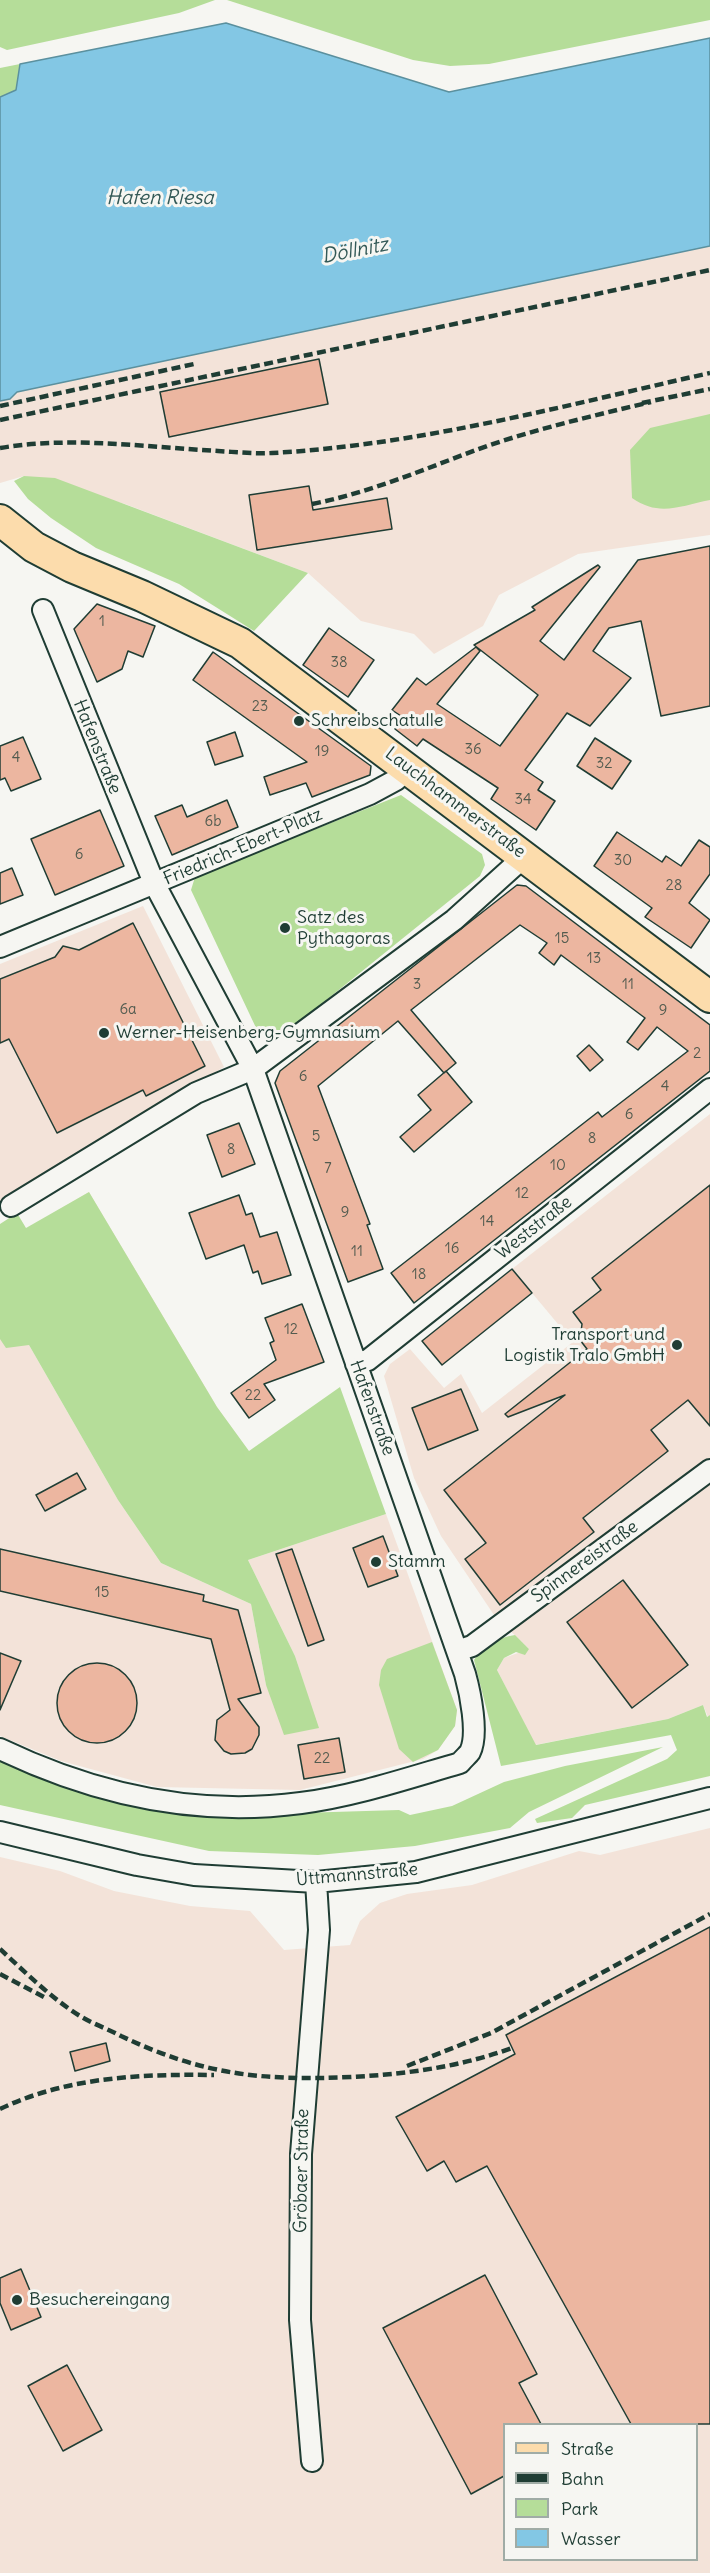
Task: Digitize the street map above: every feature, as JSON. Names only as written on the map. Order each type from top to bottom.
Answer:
[{"type":"main road","name":"Lauchhammerstraße","points":[[0,521],[34,547],[72,567],[142,596],[240,643],[409,768],[710,997]]},
{"type":"street","name":"Hafenstraße","points":[[43,610],[154,883]]},
{"type":"street","name":"Friedrich-Ebert-Platz","points":[[253,1069],[154,883],[370,794],[396,780],[409,768]]},
{"type":"street","points":[[11,1206],[196,1093],[253,1069],[454,920],[525,856]]},
{"type":"street","points":[[0,947],[154,883]]},
{"type":"street","name":"Hafenstraße","points":[[0,1749],[42,1769],[105,1791],[205,1806],[301,1803],[364,1791],[460,1763],[470,1751],[473,1709],[457,1651],[253,1069]]},
{"type":"street","name":"Weststraße","points":[[356,1364],[368,1360],[710,1089]]},
{"type":"street","name":"Spinnereistraße","points":[[457,1651],[472,1646],[710,1470]]},
{"type":"street","name":"Uttmannstraße","points":[[0,1832],[137,1866],[244,1879],[316,1882],[416,1872],[710,1798]]},
{"type":"street","name":"Gröbaer Straße","points":[[312,2461],[301,2330],[301,2154],[319,1930],[316,1882]]},
{"type":"shaded area","points":[[710,246],[710,535],[578,554],[499,595],[483,626],[434,654],[414,634],[361,621],[308,573],[125,504],[24,476],[0,483],[0,401],[10,399],[16,392]]},
{"type":"shaded area","name":"Werner-Heisenberg-Gymnasium","points":[[143,906],[224,1067],[0,1203],[0,964]]},
{"type":"shaded area","points":[[710,1114],[710,1715],[708,1717],[703,1705],[668,1719],[535,1745],[497,1670],[504,1658],[529,1649],[494,1615],[441,1536],[414,1478],[384,1376],[390,1364],[410,1349],[444,1388],[461,1374],[482,1413],[573,1342],[512,1269]]},
{"type":"shaded area","points":[[89,1192],[217,1407],[249,1452],[29,1345],[118,1500],[161,1563],[251,1604],[266,1685],[318,1728],[295,1656],[248,1560],[386,1514],[457,1710],[455,1726],[438,1750],[423,1759],[300,1790],[157,1787],[61,1761],[0,1736],[0,1326],[26,1229]]},
{"type":"shaded area","points":[[710,1828],[710,2573],[0,2573],[0,1857],[60,1871],[114,1891],[190,1906],[250,1911],[284,1950],[350,1945],[360,1921],[380,1903],[407,1894],[472,1885],[579,1851],[600,1855]]},
{"type":"green space","points":[[0,0],[215,0],[179,13],[7,50],[0,47]]},
{"type":"green space","points":[[227,0],[710,0],[710,20],[489,64],[450,66],[413,60]]},
{"type":"green space","points":[[20,64],[16,91],[0,97],[0,68]]},
{"type":"green space","points":[[710,414],[710,500],[661,509],[642,504],[632,498],[630,450],[650,428]]},
{"type":"green space","points":[[24,476],[55,478],[308,573],[254,631],[179,584],[96,548],[51,518],[28,499],[14,481]]},
{"type":"green space","points":[[401,795],[482,854],[485,865],[480,876],[278,1039],[267,1038],[258,1032],[191,890],[195,877]]},
{"type":"green space","points":[[89,1192],[217,1407],[249,1451],[340,1387],[386,1514],[248,1560],[295,1656],[319,1728],[284,1735],[266,1685],[251,1604],[161,1563],[118,1500],[29,1345],[6,1348],[0,1339],[0,1224],[17,1213],[26,1228]]},
{"type":"green space","points":[[515,1635],[529,1649],[525,1655],[516,1652],[504,1658],[497,1670],[536,1745],[668,1719],[703,1705],[707,1717],[710,1715],[710,1776],[585,1805],[572,1818],[537,1823],[535,1819],[667,1759],[677,1750],[671,1735],[501,1766],[474,1660],[492,1643]]},
{"type":"green space","points":[[432,1642],[457,1710],[455,1726],[438,1750],[413,1762],[399,1749],[379,1685],[381,1670],[387,1659]]},
{"type":"green space","points":[[663,1747],[529,1812],[510,1828],[415,1846],[318,1855],[209,1851],[0,1805],[0,1759],[65,1786],[111,1800],[200,1816],[399,1810],[410,1815],[452,1806],[504,1782],[565,1766]]},
{"type":"water","name":"Hafen Riesa","points":[[226,23],[449,92],[710,38],[710,246],[17,392],[10,399],[0,401],[0,97],[16,90],[20,64]]},
{"type":"building","points":[[319,359],[328,404],[169,437],[160,392]]},
{"type":"building","points":[[309,486],[313,510],[387,498],[392,529],[257,550],[249,495]]},
{"type":"building","points":[[710,546],[710,706],[661,716],[641,621],[609,628],[593,651],[631,678],[590,726],[567,713],[525,770],[543,782],[538,790],[555,801],[536,830],[491,799],[498,788],[423,739],[417,746],[395,729],[404,718],[392,710],[417,678],[426,685],[476,647],[480,651],[437,704],[500,746],[538,695],[474,645],[535,610],[532,607],[598,565],[600,567],[540,641],[564,660],[638,560]]},
{"type":"building","points":[[97,604],[155,626],[143,657],[128,651],[122,669],[97,682],[74,629]]},
{"type":"building","points":[[329,628],[374,660],[348,697],[303,665]]},
{"type":"building","points":[[213,652],[371,766],[370,775],[312,797],[306,783],[270,795],[264,777],[307,762],[193,680]]},
{"type":"building","points":[[235,732],[243,756],[215,765],[207,742]]},
{"type":"building","points":[[23,737],[41,779],[11,791],[5,778],[0,780],[0,746]]},
{"type":"building","points":[[595,738],[631,761],[612,789],[577,766]]},
{"type":"building","points":[[227,800],[238,827],[172,855],[155,816],[182,805],[187,817]]},
{"type":"building","points":[[100,810],[124,866],[55,895],[31,839]]},
{"type":"building","points":[[617,832],[662,862],[666,856],[681,866],[699,840],[710,847],[710,874],[689,903],[710,920],[691,948],[645,917],[652,908],[594,866]]},
{"type":"building","points":[[12,868],[23,895],[0,904],[0,873]]},
{"type":"building","points":[[517,885],[526,886],[710,1025],[710,1071],[414,1303],[391,1273],[598,1112],[602,1117],[688,1051],[657,1027],[638,1050],[627,1042],[645,1018],[561,955],[554,965],[539,953],[547,943],[520,925],[411,1010],[456,1063],[444,1073],[398,1021],[318,1086],[370,1224],[367,1225],[383,1269],[348,1282],[275,1083],[280,1071]]},
{"type":"building","name":"Werner-Heisenberg-Gymnasium","points":[[133,923],[205,1066],[146,1096],[143,1090],[57,1133],[9,1039],[0,1043],[0,979],[55,957],[63,946],[79,950]]},
{"type":"building","points":[[589,1045],[603,1060],[590,1071],[577,1056]]},
{"type":"building","points":[[446,1071],[472,1102],[414,1152],[400,1137],[431,1110],[418,1095]]},
{"type":"building","points":[[239,1123],[255,1164],[222,1177],[207,1135]]},
{"type":"building","points":[[710,1185],[710,1426],[688,1400],[651,1430],[668,1451],[583,1518],[594,1532],[500,1605],[465,1559],[486,1543],[444,1490],[565,1395],[508,1417],[505,1414],[587,1349],[580,1340],[582,1324],[573,1312],[601,1290],[592,1278]]},
{"type":"building","points":[[239,1195],[246,1215],[252,1213],[260,1237],[277,1232],[291,1275],[262,1284],[258,1271],[253,1273],[244,1245],[206,1259],[189,1213]]},
{"type":"building","points":[[512,1269],[532,1293],[442,1365],[422,1341]]},
{"type":"building","points":[[302,1304],[324,1362],[264,1384],[275,1400],[249,1418],[231,1393],[276,1360],[270,1343],[274,1341],[265,1318]]},
{"type":"building","points":[[461,1389],[478,1430],[428,1450],[412,1408]]},
{"type":"building","points":[[77,1473],[86,1489],[45,1511],[36,1495]]},
{"type":"building","name":"Stamm","points":[[383,1536],[398,1576],[368,1587],[353,1548]]},
{"type":"building","points":[[0,1549],[204,1595],[203,1601],[238,1610],[261,1693],[238,1699],[259,1727],[259,1735],[252,1749],[245,1753],[231,1754],[224,1751],[215,1740],[217,1720],[230,1710],[211,1639],[0,1591]]},
{"type":"building","points":[[292,1549],[324,1640],[308,1646],[276,1554]]},
{"type":"building","points":[[623,1580],[688,1665],[632,1708],[567,1622]]},
{"type":"building","points":[[0,1653],[21,1661],[0,1710]]},
{"type":"building","points":[[97,1663],[112,1666],[125,1675],[134,1688],[137,1703],[134,1718],[125,1731],[112,1740],[97,1743],[82,1740],[69,1731],[60,1718],[57,1703],[60,1688],[69,1675],[82,1666]]},
{"type":"building","points":[[339,1738],[345,1772],[304,1779],[298,1745]]},
{"type":"building","points":[[710,1927],[710,2424],[630,2423],[487,2166],[456,2182],[444,2161],[427,2171],[396,2117],[515,2054],[506,2035]]},
{"type":"building","points":[[106,2043],[110,2061],[75,2071],[70,2052]]},
{"type":"building","name":"Besuchereingang","points":[[21,2269],[41,2317],[11,2330],[0,2303],[0,2278]]},
{"type":"building","points":[[485,2275],[537,2374],[519,2383],[540,2423],[503,2423],[503,2477],[471,2494],[383,2328]]},
{"type":"building","points":[[67,2365],[102,2430],[63,2451],[28,2386]]},
{"type":"railway","points":[[0,420],[710,270]]},
{"type":"railway","points":[[0,406],[194,364]]},
{"type":"railway","points":[[0,448],[81,443],[258,453],[327,449],[438,433],[710,373]]},
{"type":"railway","points":[[642,403],[710,389]]},
{"type":"railway","points":[[312,504],[379,486],[527,433],[651,402]]},
{"type":"railway","points":[[407,2066],[491,2033],[710,1914]]},
{"type":"railway","points":[[0,1949],[49,1993],[85,2019],[151,2049],[206,2067],[233,2073],[289,2078],[392,2074],[453,2065],[512,2048]]},
{"type":"railway","points":[[0,1974],[46,1998]]},
{"type":"railway","points":[[0,2109],[25,2098],[78,2084],[159,2075],[214,2075]]},
{"type":"place","name":"Schreibschatulle","points":[[299,721]]},
{"type":"place","name":"Satz des Pythagoras","points":[[285,928]]},
{"type":"place","name":"Werner-Heisenberg-Gymnasium","points":[[104,1033]]},
{"type":"place","name":"Transport und Logistik Tralo GmbH","points":[[677,1345]]},
{"type":"place","name":"Stamm","points":[[376,1562]]},
{"type":"place","name":"Besuchereingang","points":[[17,2300]]},
{"type":"water label","name":"Döllnitz","points":[[355,251]]}]
